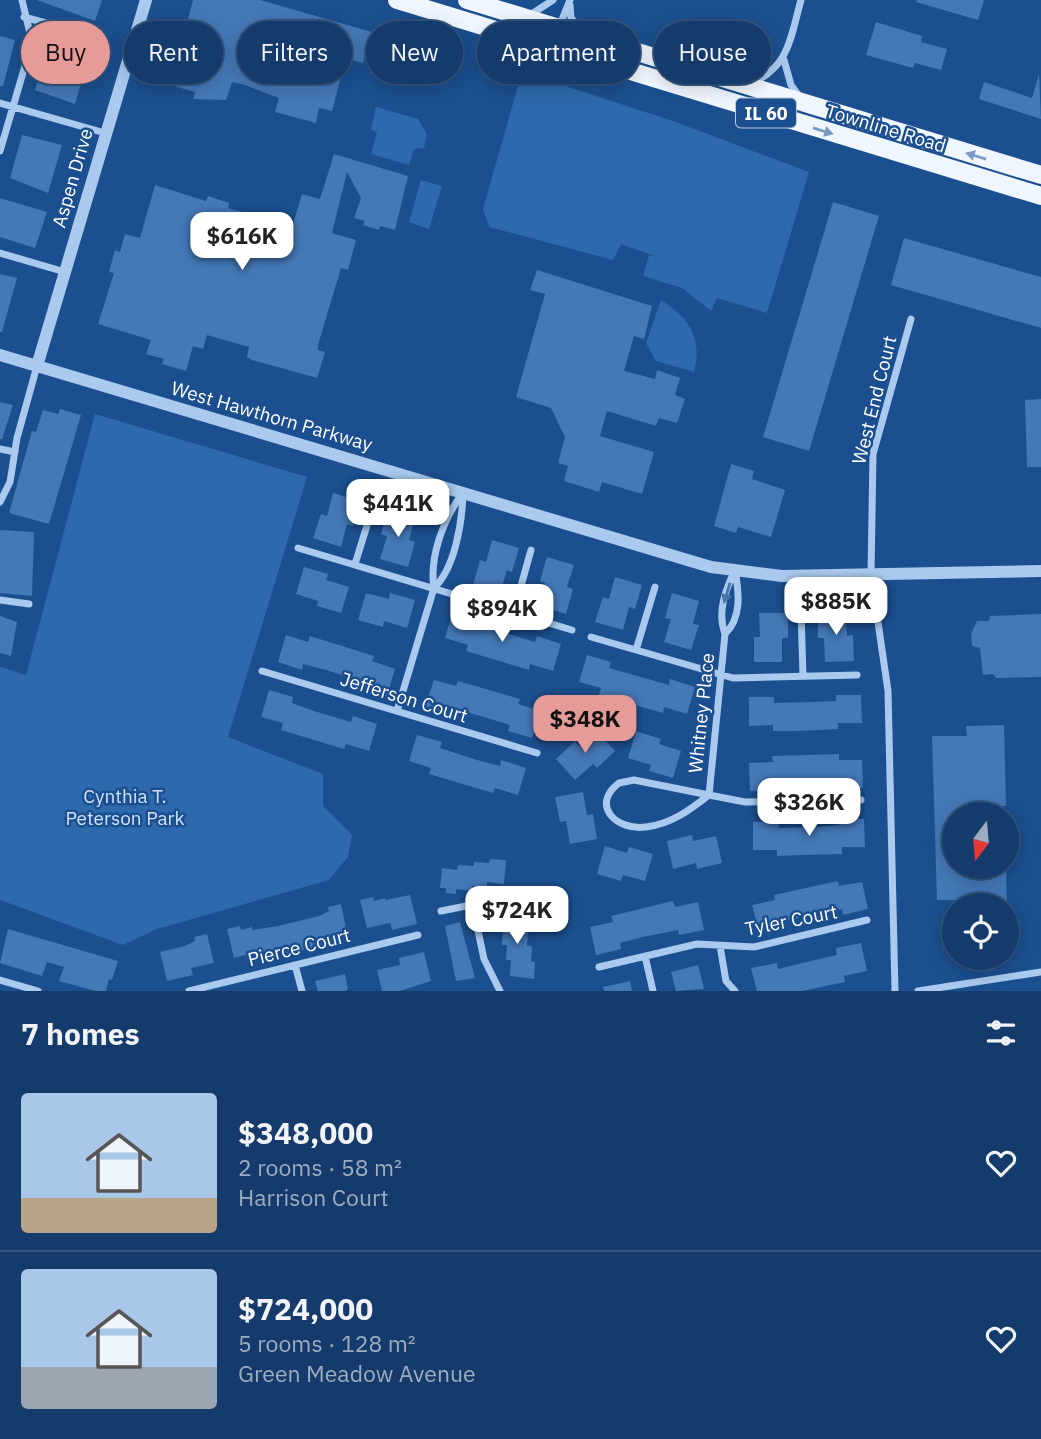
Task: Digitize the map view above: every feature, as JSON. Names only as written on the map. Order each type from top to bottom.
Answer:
[{"type":"main road","name":"Townline Road","points":[[397,0],[477,24]]},
{"type":"main road","name":"Townline Road","points":[[467,0],[537,21]]},
{"type":"main road","name":"Townline Road","points":[[640,52],[1041,175]]},
{"type":"main road","name":"Townline Road","points":[[640,73],[1041,196]]},
{"type":"street","points":[[0,151],[32,42],[22,0]]},
{"type":"street","name":"Aspen Drive","points":[[37,366],[146,0]]},
{"type":"street","points":[[526,18],[553,0]]},
{"type":"street","points":[[750,85],[770,75],[784,60],[801,0]]},
{"type":"street","points":[[562,21],[570,1]]},
{"type":"street","points":[[570,1],[574,21]]},
{"type":"street","points":[[24,17],[38,21]]},
{"type":"street","points":[[784,60],[791,86],[807,103]]},
{"type":"street","points":[[0,103],[105,133]]},
{"type":"street","points":[[0,253],[65,272]]},
{"type":"street","name":"West End Court","points":[[895,991],[888,691],[871,574],[873,454],[911,319]]},
{"type":"street","name":"West Hawthorn Parkway","points":[[0,355],[711,566],[782,576],[1041,570]]},
{"type":"street","points":[[0,502],[10,482],[37,366]]},
{"type":"street","points":[[0,449],[15,452]]},
{"type":"street","points":[[434,588],[444,578],[463,515],[463,493]]},
{"type":"street","points":[[397,711],[434,588],[432,573],[449,511],[463,493]]},
{"type":"street","points":[[355,564],[374,503]]},
{"type":"street","points":[[298,548],[572,630]]},
{"type":"street","points":[[514,611],[531,550]]},
{"type":"street","name":"Whitney Place","points":[[725,634],[734,625],[739,593],[735,570]]},
{"type":"street","name":"Whitney Place","points":[[709,795],[725,634],[720,620],[726,590],[735,570]]},
{"type":"street","points":[[636,650],[655,587]]},
{"type":"street","points":[[0,600],[29,604]]},
{"type":"street","points":[[801,611],[803,676]]},
{"type":"street","points":[[591,637],[733,678],[857,675]]},
{"type":"street","name":"Jefferson Court","points":[[262,671],[537,753]]},
{"type":"street","points":[[709,795],[684,814],[647,827],[617,824],[608,811],[612,788],[625,781],[766,803],[862,800]]},
{"type":"street","points":[[441,911],[473,907],[527,894]]},
{"type":"street","points":[[473,907],[484,959],[500,991]]},
{"type":"street","name":"Tyler Court","points":[[599,967],[697,944],[754,947],[867,920]]},
{"type":"street","name":"Pierce Court","points":[[189,991],[418,935]]},
{"type":"street","name":"Tyler Court","points":[[720,946],[726,981],[723,991]]},
{"type":"street","points":[[645,956],[653,991]]},
{"type":"street","points":[[295,965],[302,991]]},
{"type":"street","points":[[918,991],[1041,972]]},
{"type":"street","points":[[0,980],[10,987],[38,991]]},
{"type":"street","points":[[726,981],[735,991]]},
{"type":"green space","points":[[519,84],[559,84],[673,121],[809,172],[767,313],[717,298],[711,311],[682,288],[643,276],[649,255],[658,257],[621,244],[613,260],[489,227],[483,209]]},
{"type":"green space","points":[[376,107],[418,119],[427,134],[424,148],[414,149],[409,165],[371,154],[377,132],[371,130]]},
{"type":"green space","points":[[421,180],[442,186],[429,229],[409,222]]},
{"type":"green space","points":[[661,300],[679,314],[691,330],[697,349],[694,372],[656,361],[646,343]]},
{"type":"green space","name":"Cynthia T. Peterson Park","points":[[95,414],[307,477],[228,737],[323,774],[323,806],[352,835],[348,857],[329,880],[157,929],[123,945],[0,900],[0,667],[26,675]]},
{"type":"building","points":[[37,0],[102,0],[95,21]]},
{"type":"building","points":[[193,0],[260,0],[334,21],[237,21],[237,83],[232,82],[226,100],[193,99],[195,92],[170,85],[223,84],[223,21],[187,21]]},
{"type":"building","points":[[984,0],[978,20],[916,2]]},
{"type":"building","points":[[876,22],[922,36],[921,42],[947,49],[941,70],[915,63],[913,68],[866,55]]},
{"type":"building","points":[[352,26],[366,30],[363,63],[352,60]]},
{"type":"building","points":[[0,36],[15,40],[3,86],[0,86]]},
{"type":"building","points":[[1039,74],[1041,119],[979,99],[984,82],[1032,98]]},
{"type":"building","points":[[37,84],[81,84],[75,104],[35,90]]},
{"type":"building","points":[[242,84],[339,84],[332,111],[319,108],[316,123],[275,112],[279,98]]},
{"type":"building","points":[[22,135],[62,145],[48,193],[10,178]]},
{"type":"building","points":[[334,154],[408,176],[395,230],[380,226],[379,230],[363,225],[365,221],[354,218],[361,198],[347,172],[332,233],[356,240],[348,270],[341,268],[318,345],[318,350],[325,352],[317,378],[252,360],[247,357],[249,347],[207,335],[203,349],[193,346],[186,371],[162,364],[164,359],[146,354],[151,340],[98,324],[114,273],[109,272],[115,250],[120,252],[125,234],[140,238],[155,185],[206,201],[208,196],[229,203],[228,208],[261,217],[257,232],[260,236],[288,241],[302,194],[320,199]]},
{"type":"building","points":[[0,198],[47,212],[35,248],[0,237]]},
{"type":"building","points":[[833,202],[879,216],[809,451],[763,437]]},
{"type":"building","points":[[904,238],[1041,277],[1041,328],[891,285]]},
{"type":"building","points":[[537,270],[652,306],[644,339],[634,336],[624,371],[655,379],[657,370],[680,378],[675,395],[685,399],[677,423],[659,418],[656,426],[607,411],[600,436],[654,452],[642,494],[602,482],[599,492],[564,481],[568,466],[558,463],[565,437],[551,408],[516,397],[545,294],[530,290]]},
{"type":"building","points":[[0,274],[17,278],[2,332],[0,332]]},
{"type":"building","points":[[1041,399],[1041,467],[1027,467],[1025,400]]},
{"type":"building","points":[[0,402],[13,405],[2,439],[0,439]]},
{"type":"building","points":[[60,409],[81,415],[49,524],[9,513],[32,431],[36,432],[43,410],[58,414]]},
{"type":"building","points":[[731,464],[754,471],[752,479],[785,490],[771,537],[738,527],[736,533],[714,526]]},
{"type":"building","points":[[333,493],[360,501],[353,526],[347,524],[341,547],[313,538],[321,514],[327,516]]},
{"type":"building","points":[[388,510],[415,518],[409,540],[415,542],[408,567],[380,559],[387,536],[381,534]]},
{"type":"building","points":[[0,530],[34,532],[32,596],[0,593]]},
{"type":"building","points":[[492,540],[519,548],[512,572],[507,570],[500,593],[473,585],[480,560],[486,562]]},
{"type":"building","points":[[547,557],[574,565],[567,587],[573,589],[566,614],[539,606],[545,583],[540,581]]},
{"type":"building","points":[[304,567],[328,574],[326,580],[349,587],[341,613],[317,606],[318,601],[296,594]]},
{"type":"building","points":[[615,577],[642,585],[635,609],[629,607],[623,630],[595,622],[603,597],[609,599]]},
{"type":"building","points":[[366,593],[389,599],[390,593],[415,600],[407,628],[384,621],[383,627],[358,620]]},
{"type":"building","points":[[672,593],[699,601],[693,624],[699,625],[691,650],[664,642],[671,619],[665,618]]},
{"type":"building","points":[[453,611],[478,619],[476,624],[535,642],[537,636],[561,644],[553,671],[530,664],[529,670],[466,651],[468,645],[445,638]]},
{"type":"building","points":[[759,613],[788,613],[788,638],[782,638],[782,662],[754,662],[754,637],[760,637]]},
{"type":"building","points":[[818,613],[846,613],[847,636],[853,635],[854,661],[825,662],[824,638],[818,638]]},
{"type":"building","points":[[1041,614],[1041,677],[996,678],[993,674],[983,675],[980,648],[972,646],[971,634],[977,621],[989,621],[990,616]]},
{"type":"building","points":[[0,616],[17,622],[11,656],[0,653]]},
{"type":"building","points":[[286,635],[308,642],[310,636],[374,656],[372,661],[395,669],[387,696],[362,688],[364,682],[326,670],[303,664],[302,670],[278,662]]},
{"type":"building","points":[[587,655],[611,662],[609,668],[669,685],[670,679],[695,687],[687,714],[664,707],[663,713],[599,695],[601,688],[579,682]]},
{"type":"building","points":[[434,680],[456,686],[458,681],[520,699],[518,704],[541,711],[532,738],[508,731],[510,725],[474,714],[451,708],[449,714],[425,706]]},
{"type":"building","points":[[269,690],[293,697],[292,703],[314,711],[351,722],[353,716],[377,724],[369,751],[346,744],[344,749],[281,730],[283,723],[261,717]]},
{"type":"building","points":[[836,695],[861,695],[862,723],[838,723],[838,729],[798,731],[773,731],[773,725],[749,726],[749,697],[774,697],[774,703],[836,701]]},
{"type":"building","points":[[1004,725],[1006,802],[942,802],[942,879],[1006,879],[1007,893],[942,893],[942,900],[937,900],[932,736],[967,736],[966,726]]},
{"type":"building","points":[[596,730],[615,751],[597,768],[593,764],[575,780],[556,759],[575,741],[579,746]]},
{"type":"building","points":[[636,731],[661,739],[659,744],[681,751],[673,778],[649,771],[651,765],[628,758]]},
{"type":"building","points":[[417,735],[442,742],[440,748],[477,760],[500,766],[501,760],[526,768],[518,795],[495,788],[493,793],[429,774],[431,768],[409,761]]},
{"type":"building","points":[[839,754],[839,760],[862,760],[863,788],[838,789],[837,783],[798,783],[775,784],[775,790],[750,791],[749,763],[773,762],[772,756]]},
{"type":"building","points":[[583,792],[587,815],[593,814],[597,839],[570,844],[566,821],[560,822],[555,797]]},
{"type":"building","points":[[839,819],[864,819],[865,847],[842,847],[842,854],[777,856],[777,850],[753,850],[753,822],[778,821],[779,828],[816,827],[839,825]]},
{"type":"building","points":[[692,835],[693,841],[716,836],[722,863],[697,869],[696,863],[673,869],[667,841]]},
{"type":"building","points":[[605,846],[627,853],[629,847],[653,854],[645,881],[623,875],[621,881],[597,874]]},
{"type":"building","points":[[490,859],[506,860],[504,884],[487,882],[487,887],[472,886],[472,891],[456,889],[456,894],[446,893],[446,888],[440,888],[442,868],[457,870],[458,865],[474,866],[474,862],[489,863]]},
{"type":"building","points":[[838,881],[839,886],[862,882],[868,909],[843,915],[842,909],[819,913],[782,922],[784,928],[759,933],[752,905],[775,900],[774,895]]},
{"type":"building","points":[[410,895],[417,924],[392,930],[390,923],[367,928],[360,900],[373,897],[374,901],[385,900]]},
{"type":"building","points":[[673,901],[675,907],[698,902],[704,930],[679,935],[678,930],[643,937],[620,943],[621,949],[596,955],[590,927],[613,922],[611,916]]},
{"type":"building","points":[[341,904],[347,933],[325,938],[326,945],[259,959],[257,952],[234,958],[227,929],[240,926],[241,930],[252,927],[252,930],[278,926],[319,916],[329,911],[328,907]]},
{"type":"building","points":[[505,913],[524,914],[523,930],[528,930],[527,946],[532,946],[531,961],[535,962],[534,979],[510,976],[511,960],[506,960],[507,945],[502,945],[503,929],[499,929],[500,919],[504,919]]},
{"type":"building","points":[[460,922],[475,978],[456,981],[445,926]]},
{"type":"building","points":[[8,929],[118,961],[106,991],[95,991],[59,981],[64,967],[47,962],[42,976],[0,963]]},
{"type":"building","points":[[207,934],[214,963],[191,968],[193,975],[167,981],[160,952],[185,946],[195,941],[194,937]]},
{"type":"building","points":[[861,943],[867,971],[844,976],[845,982],[802,991],[757,991],[751,968],[777,963],[778,969],[837,955],[836,948]]},
{"type":"building","points":[[424,952],[431,981],[400,991],[382,991],[377,970],[400,965],[399,958]]},
{"type":"building","points":[[698,965],[704,989],[676,991],[671,972]]},
{"type":"building","points":[[345,974],[348,989],[346,991],[318,991],[315,981]]},
{"type":"building","points":[[630,981],[632,991],[604,991],[603,987]]}]
